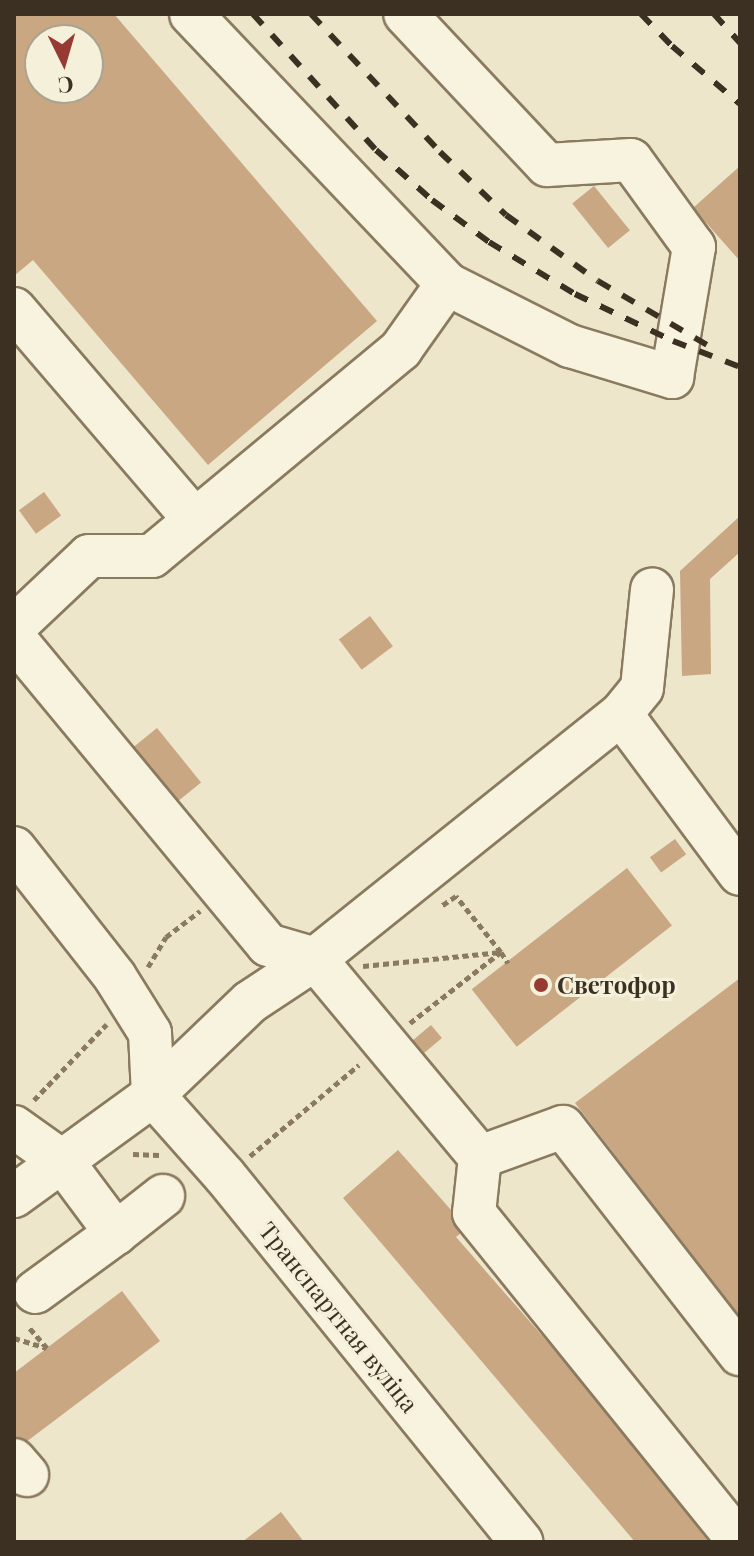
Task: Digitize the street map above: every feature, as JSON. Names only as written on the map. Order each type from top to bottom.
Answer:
[{"type":"street","points":[[191,14],[447,284],[570,346],[672,377],[694,247],[631,160],[547,165],[405,14]]},
{"type":"street","points":[[14,627],[89,556],[152,556],[401,349],[447,284]]},
{"type":"street","points":[[14,309],[195,520]]},
{"type":"street","points":[[14,1196],[153,1095],[250,1002],[315,959],[621,714],[642,688],[652,590]]},
{"type":"street","points":[[14,638],[268,945],[315,959],[480,1157],[474,1213],[739,1542]]},
{"type":"street","points":[[621,714],[740,874]]},
{"type":"street","points":[[14,848],[115,977],[150,1033],[153,1095]]},
{"type":"street","name":"Транспартная вуліца","points":[[153,1095],[225,1176],[521,1542]]},
{"type":"street","points":[[19,1119],[63,1162],[116,1233]]},
{"type":"street","points":[[480,1157],[563,1127],[740,1354]]},
{"type":"street","points":[[29,1306],[163,1196]]},
{"type":"path","points":[[19,1119],[128,1002],[166,937],[223,894]]},
{"type":"path","points":[[432,912],[456,896],[508,963]]},
{"type":"path","points":[[361,960],[349,968],[501,952]]},
{"type":"path","points":[[401,1030],[501,952]]},
{"type":"path","points":[[14,1338],[47,1348],[29,1306]]},
{"type":"building","points":[[14,14],[114,14],[377,321],[208,465],[33,260],[14,276]]},
{"type":"building","points":[[740,166],[740,261],[693,208]]},
{"type":"building","points":[[594,186],[630,230],[608,248],[572,204]]},
{"type":"building","points":[[44,492],[61,515],[36,534],[19,510]]},
{"type":"building","points":[[740,516],[740,552],[710,579],[711,674],[682,676],[680,571]]},
{"type":"building","points":[[370,616],[393,646],[362,670],[339,639]]},
{"type":"building","points":[[157,728],[201,782],[174,804],[130,750]]},
{"type":"building","points":[[675,839],[686,854],[661,873],[650,857]]},
{"type":"building","points":[[627,868],[672,926],[517,1047],[472,989]]},
{"type":"building","points":[[740,978],[740,1318],[575,1103]]},
{"type":"building","points":[[431,1025],[442,1038],[420,1057],[409,1044]]},
{"type":"building","points":[[398,1150],[467,1228],[456,1237],[722,1542],[635,1542],[343,1198]]},
{"type":"building","points":[[122,1291],[160,1341],[22,1445],[14,1434],[14,1373]]},
{"type":"building","points":[[281,1512],[304,1542],[242,1542]]},
{"type":"railway","points":[[253,14],[376,150],[432,200],[489,242],[575,294],[673,341],[740,367]]},
{"type":"railway","points":[[311,14],[440,152],[506,215],[598,281],[709,346]]},
{"type":"railway","points":[[641,14],[672,46],[740,104]]},
{"type":"railway","points":[[714,14],[740,43]]},
{"type":"place","name":"Светофор","points":[[541,985]]}]
